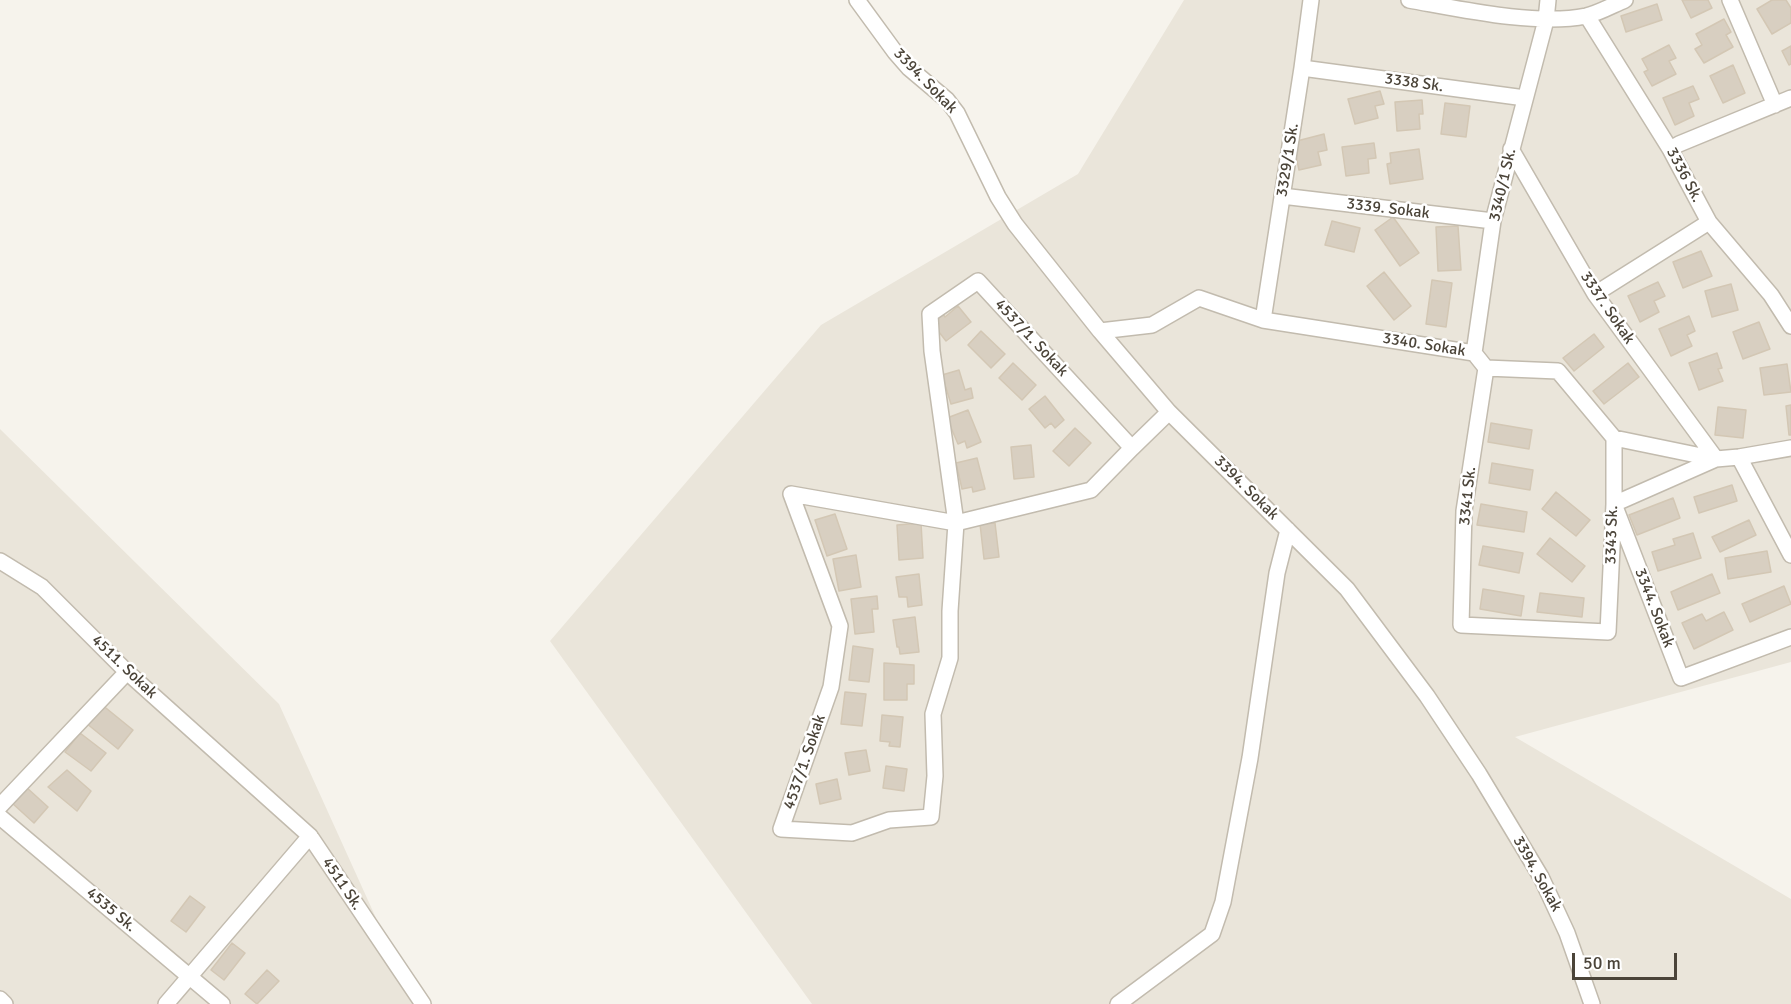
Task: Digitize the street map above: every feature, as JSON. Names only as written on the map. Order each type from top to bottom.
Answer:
[{"type":"street","name":"3394. Sokak","points":[[857,0],[902,60],[947,100],[957,113],[986,175],[1004,206],[1100,332],[1169,412],[1347,589],[1427,696],[1479,774],[1556,906],[1593,1004]]},
{"type":"street","name":"3329/1 Sk.","points":[[1263,320],[1311,0]]},
{"type":"street","points":[[1409,0],[1461,4],[1546,20],[1587,16],[1625,0]]},
{"type":"street","name":"3340/1 Sk.","points":[[1474,353],[1493,221],[1546,20],[1548,0]]},
{"type":"street","points":[[1730,0],[1775,105]]},
{"type":"street","name":"3336 Sk.","points":[[1587,16],[1670,149],[1709,222],[1771,295],[1791,326]]},
{"type":"street","name":"3338 Sk.","points":[[1302,68],[1525,98]]},
{"type":"street","points":[[1670,149],[1791,98]]},
{"type":"street","name":"3337. Sokak","points":[[1511,149],[1595,294],[1716,459]]},
{"type":"street","name":"3339. Sokak","points":[[1282,196],[1493,221]]},
{"type":"street","points":[[1595,294],[1709,222]]},
{"type":"street","name":"4537/1. Sokak","points":[[956,523],[941,429],[930,314],[978,281],[1132,448],[1091,490],[956,523],[791,494],[840,626],[831,687],[781,829],[852,833],[889,820],[931,817],[934,776],[933,714],[950,658],[950,611],[956,523]]},
{"type":"street","name":"3340. Sokak","points":[[1100,332],[1152,325],[1199,298],[1263,320],[1474,353],[1486,368],[1558,371],[1614,438]]},
{"type":"street","name":"3341 Sk.","points":[[1486,368],[1464,511],[1461,625],[1608,632]]},
{"type":"street","points":[[1132,448],[1169,412]]},
{"type":"street","points":[[1614,438],[1716,459],[1739,458],[1791,448]]},
{"type":"street","name":"3343 Sk.","points":[[1608,632],[1614,504],[1614,438]]},
{"type":"street","points":[[1739,458],[1791,555]]},
{"type":"street","points":[[1614,504],[1716,459]]},
{"type":"street","name":"3344. Sokak","points":[[1614,504],[1681,678],[1791,637]]},
{"type":"street","points":[[1118,1004],[1212,934],[1225,891],[1250,758],[1277,573],[1288,530]]},
{"type":"street","name":"4511. Sokak","points":[[0,561],[42,587],[127,672],[244,779]]},
{"type":"street","points":[[0,806],[127,672]]},
{"type":"street","name":"4511 Sk.","points":[[244,779],[310,836],[423,1004]]},
{"type":"street","name":"4535 Sk.","points":[[0,816],[222,1004]]},
{"type":"street","points":[[166,1004],[310,836]]},
{"type":"street","points":[[0,999],[5,1004]]},
{"type":"shaded area","points":[[1184,0],[1791,0],[1791,662],[1515,737],[1791,899],[1791,1004],[812,1004],[550,641],[821,325],[1078,174]]},
{"type":"shaded area","points":[[0,429],[279,704],[415,1004],[0,1004]]},
{"type":"building","points":[[1682,0],[1708,0],[1712,8],[1691,18]]},
{"type":"building","points":[[1772,0],[1786,0],[1791,8],[1791,23],[1772,34],[1757,9]]},
{"type":"building","points":[[1657,4],[1662,20],[1626,32],[1621,16]]},
{"type":"building","points":[[1724,19],[1731,32],[1726,35],[1733,47],[1704,63],[1695,49],[1702,45],[1696,34]]},
{"type":"building","points":[[1669,45],[1676,58],[1669,61],[1676,74],[1652,86],[1644,72],[1648,70],[1642,59]]},
{"type":"building","points":[[1791,46],[1791,64],[1789,65],[1782,51]]},
{"type":"building","points":[[1733,65],[1745,93],[1723,103],[1710,76]]},
{"type":"building","points":[[1693,86],[1699,99],[1689,103],[1694,116],[1675,125],[1663,98]]},
{"type":"building","points":[[1380,91],[1384,104],[1375,106],[1378,118],[1355,124],[1348,99]]},
{"type":"building","points":[[1422,100],[1423,114],[1419,114],[1420,129],[1397,131],[1395,102]]},
{"type":"building","points":[[1445,103],[1470,106],[1466,137],[1441,134]]},
{"type":"building","points":[[1324,134],[1327,150],[1318,152],[1321,165],[1299,170],[1293,142]]},
{"type":"building","points":[[1374,143],[1376,158],[1368,159],[1369,173],[1346,176],[1342,147]]},
{"type":"building","points":[[1419,149],[1423,179],[1390,184],[1387,164],[1391,163],[1390,153]]},
{"type":"building","points":[[1393,217],[1419,253],[1400,266],[1375,230]]},
{"type":"building","points":[[1332,221],[1360,228],[1354,252],[1325,245]]},
{"type":"building","points":[[1458,226],[1461,270],[1438,271],[1436,227]]},
{"type":"building","points":[[1701,251],[1712,276],[1683,288],[1673,262]]},
{"type":"building","points":[[1384,272],[1411,306],[1394,320],[1367,286]]},
{"type":"building","points":[[1432,280],[1452,283],[1446,327],[1426,324]]},
{"type":"building","points":[[1658,282],[1665,296],[1654,301],[1659,312],[1640,322],[1628,296]]},
{"type":"building","points":[[1731,284],[1738,310],[1712,317],[1705,291]]},
{"type":"building","points":[[958,306],[971,322],[946,341],[932,323],[943,314],[945,317]]},
{"type":"building","points":[[1689,316],[1695,331],[1687,335],[1692,346],[1671,356],[1659,329]]},
{"type":"building","points":[[1759,322],[1770,349],[1743,359],[1733,332]]},
{"type":"building","points":[[981,331],[1005,354],[991,368],[968,345]]},
{"type":"building","points":[[1594,334],[1604,347],[1574,371],[1563,358]]},
{"type":"building","points":[[1717,353],[1722,368],[1718,369],[1723,381],[1699,390],[1689,363]]},
{"type":"building","points":[[1013,363],[1036,385],[1022,400],[999,378]]},
{"type":"building","points":[[1628,363],[1639,377],[1604,404],[1593,391]]},
{"type":"building","points":[[1787,364],[1791,392],[1764,395],[1760,368]]},
{"type":"building","points":[[959,370],[965,390],[971,388],[973,398],[951,404],[942,375]]},
{"type":"building","points":[[1045,396],[1064,420],[1055,428],[1051,423],[1045,428],[1029,409]]},
{"type":"building","points":[[1791,405],[1791,435],[1789,435],[1786,406]]},
{"type":"building","points":[[1718,407],[1746,410],[1743,438],[1715,435]]},
{"type":"building","points":[[968,410],[981,442],[967,448],[965,441],[958,444],[947,418]]},
{"type":"building","points":[[1491,423],[1532,430],[1529,449],[1488,442]]},
{"type":"building","points":[[1075,428],[1091,443],[1069,466],[1053,451]]},
{"type":"building","points":[[1031,445],[1034,477],[1014,479],[1011,447]]},
{"type":"building","points":[[977,458],[985,489],[973,492],[972,487],[962,489],[956,463]]},
{"type":"building","points":[[1492,463],[1533,470],[1530,490],[1489,483]]},
{"type":"building","points":[[1732,485],[1737,501],[1699,513],[1694,497]]},
{"type":"building","points":[[1556,492],[1590,520],[1576,536],[1542,509]]},
{"type":"building","points":[[1673,498],[1680,518],[1637,535],[1629,515]]},
{"type":"building","points":[[1481,504],[1527,512],[1524,532],[1477,525]]},
{"type":"building","points":[[835,514],[847,549],[827,556],[815,520]]},
{"type":"building","points":[[1749,520],[1756,535],[1720,552],[1712,537]]},
{"type":"building","points":[[921,523],[923,558],[899,560],[897,525]]},
{"type":"building","points":[[995,523],[999,557],[984,559],[980,524]]},
{"type":"building","points":[[1693,533],[1701,558],[1658,571],[1652,552],[1675,545],[1673,539]]},
{"type":"building","points":[[1550,538],[1585,566],[1572,582],[1537,554]]},
{"type":"building","points":[[1483,546],[1523,553],[1519,573],[1479,565]]},
{"type":"building","points":[[1767,551],[1771,572],[1728,579],[1725,558]]},
{"type":"building","points":[[856,555],[861,587],[839,591],[833,559]]},
{"type":"building","points":[[919,574],[922,605],[908,607],[907,597],[899,597],[896,577]]},
{"type":"building","points":[[1712,574],[1720,593],[1678,610],[1671,592]]},
{"type":"building","points":[[1784,586],[1791,604],[1750,622],[1742,604]]},
{"type":"building","points":[[1483,589],[1524,596],[1521,616],[1480,609]]},
{"type":"building","points":[[1540,593],[1584,598],[1582,617],[1537,612]]},
{"type":"building","points":[[877,596],[878,609],[872,609],[874,632],[855,634],[851,599]]},
{"type":"building","points":[[1724,612],[1733,630],[1694,649],[1682,623],[1702,614],[1706,621]]},
{"type":"building","points":[[915,617],[919,652],[900,654],[893,620]]},
{"type":"building","points":[[853,646],[873,649],[869,682],[849,680]]},
{"type":"building","points":[[884,663],[914,665],[914,684],[907,684],[907,700],[884,700]]},
{"type":"building","points":[[845,692],[866,694],[862,726],[841,724]]},
{"type":"building","points":[[101,704],[133,730],[118,749],[86,723]]},
{"type":"building","points":[[882,715],[903,717],[900,747],[889,746],[890,742],[880,741]]},
{"type":"building","points":[[80,733],[106,753],[91,771],[65,752]]},
{"type":"building","points":[[866,750],[870,771],[849,775],[845,753]]},
{"type":"building","points":[[886,766],[907,769],[904,791],[883,788]]},
{"type":"building","points":[[67,770],[91,791],[77,811],[48,787]]},
{"type":"building","points":[[837,779],[841,799],[820,804],[816,784]]},
{"type":"building","points":[[26,787],[48,807],[34,823],[12,803]]},
{"type":"building","points":[[190,896],[205,907],[186,932],[171,921]]},
{"type":"building","points":[[232,943],[245,953],[224,980],[211,970]]},
{"type":"building","points":[[267,970],[279,981],[257,1004],[245,994]]}]
